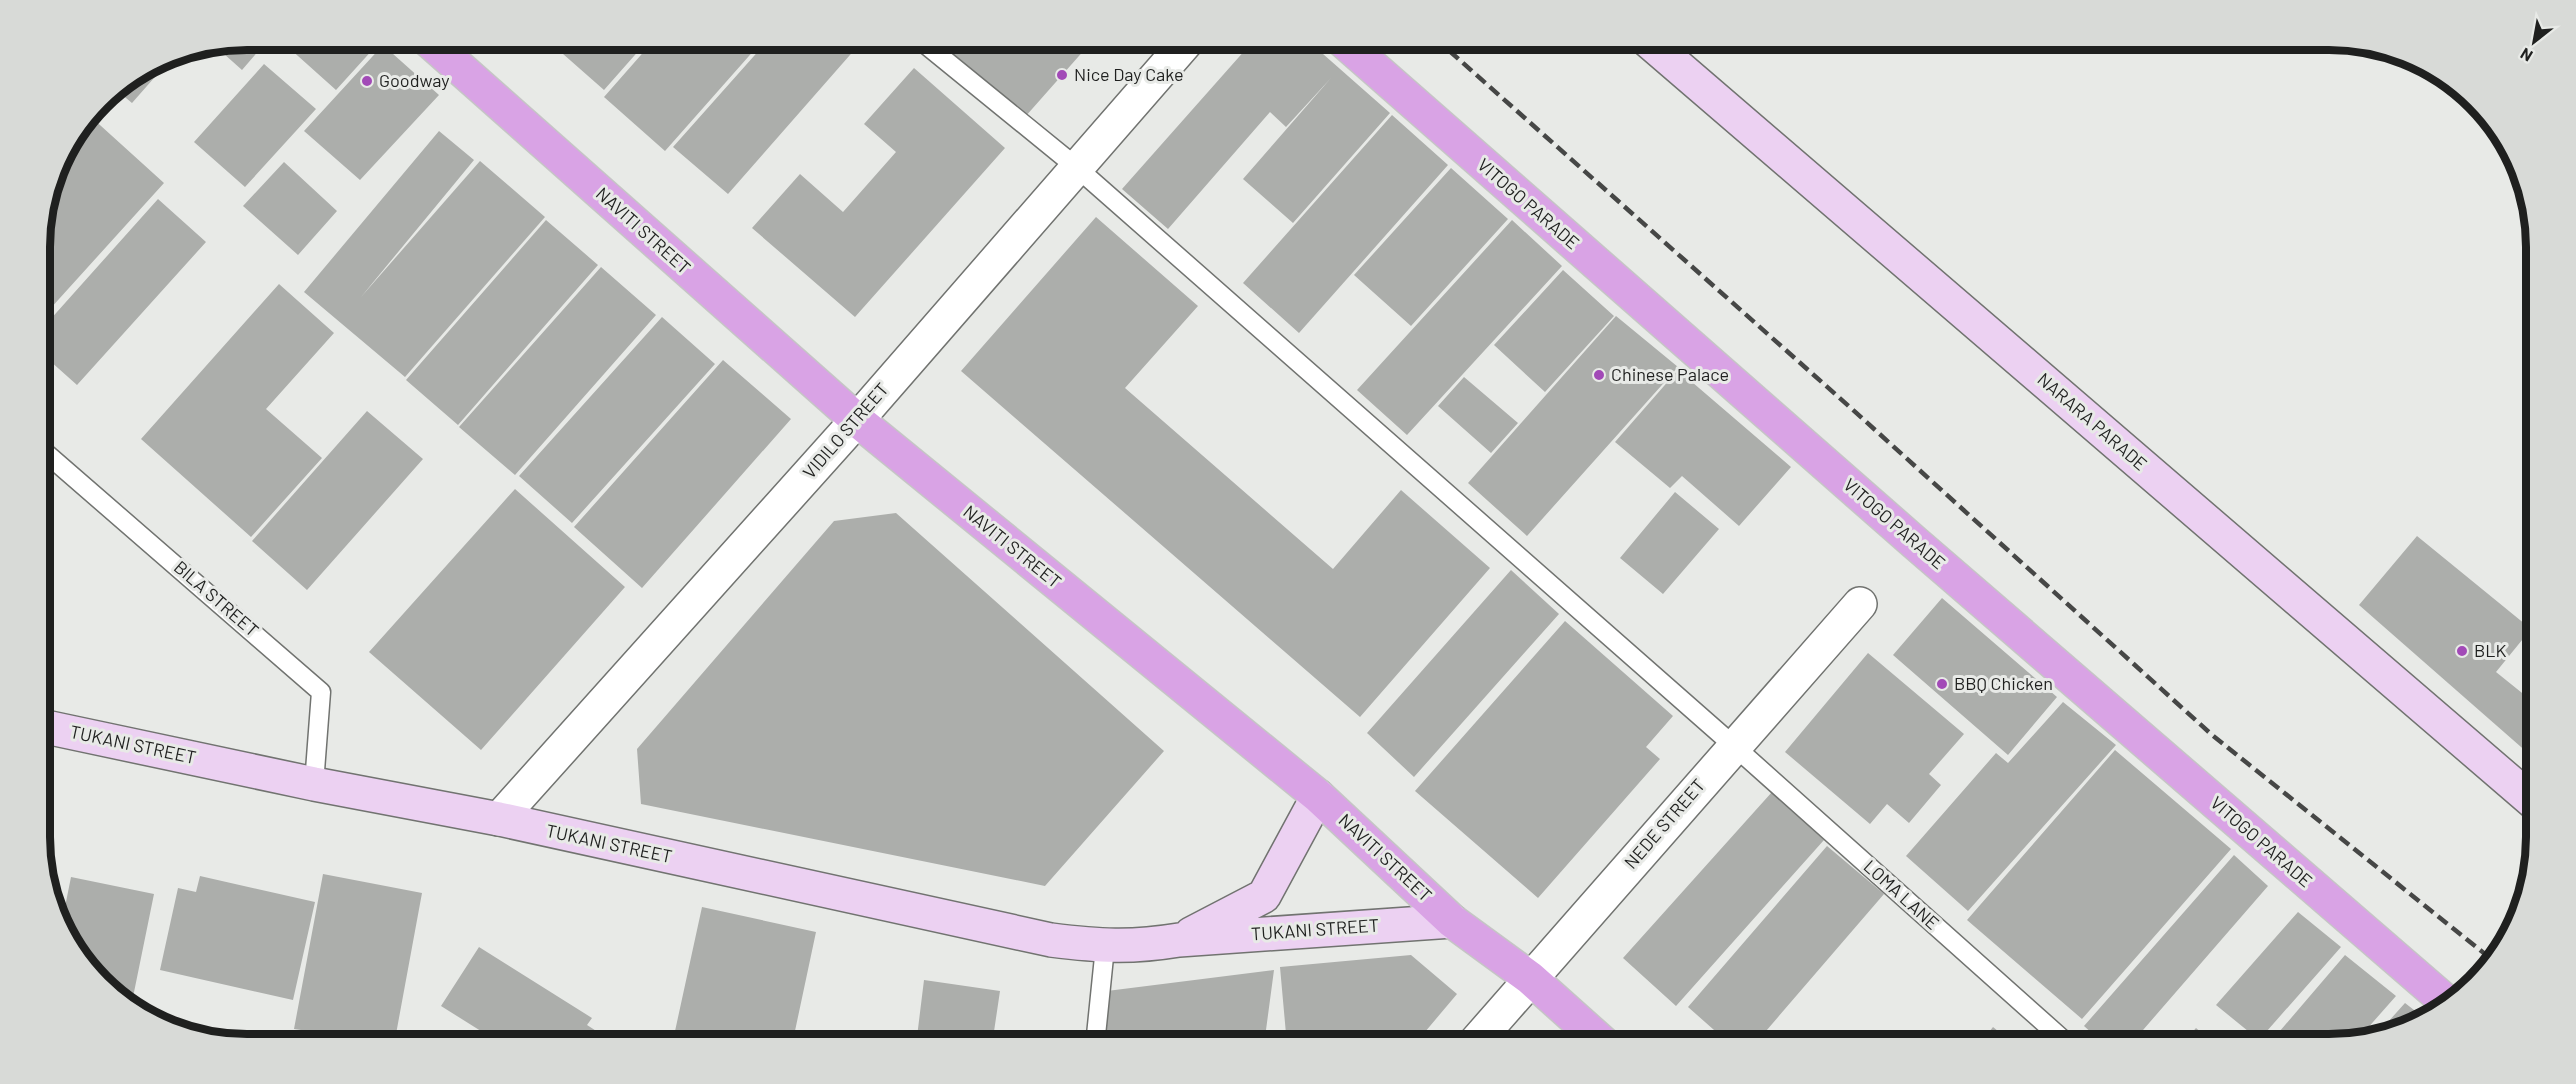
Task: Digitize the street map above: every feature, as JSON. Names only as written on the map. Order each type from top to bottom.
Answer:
[{"type":"main road","name":"NAVITI STREET","points":[[439,50],[857,420],[1318,796],[1452,921],[1530,978],[1593,1034]]},
{"type":"main road","name":"VITOGO PARADE","points":[[1354,50],[1905,535],[2442,998]]},
{"type":"street","name":"VIDILO STREET","points":[[499,819],[857,420],[1075,166],[1179,50]]},
{"type":"street","name":"NARARA PARADE","points":[[1659,50],[2526,796]]},
{"type":"street","name":"NEDE STREET","points":[[1482,1034],[1860,604]]},
{"type":"street","name":"TUKANI STREET","points":[[50,728],[314,784],[499,819],[1051,940],[1105,947],[1140,946],[1179,940],[1452,921]]},
{"type":"street","name":"TUKANI STREET","points":[[1179,940],[1264,896],[1318,796]]},
{"type":"lane","name":"LOMA LANE","points":[[933,50],[1075,166],[1734,746],[2057,1034]]},
{"type":"lane","name":"BILA STREET","points":[[50,457],[321,692],[314,784]]},
{"type":"lane","points":[[1096,1034],[1105,947]]},
{"type":"building","points":[[259,50],[242,70],[221,51]]},
{"type":"building","points":[[291,50],[372,50],[336,90]]},
{"type":"building","points":[[378,50],[389,50],[439,95],[360,180],[304,131]]},
{"type":"building","points":[[559,50],[639,50],[604,90]]},
{"type":"building","points":[[645,50],[754,50],[665,151],[604,97]]},
{"type":"building","points":[[759,50],[854,50],[728,194],[673,147]]},
{"type":"building","points":[[931,50],[1084,50],[1017,126]]},
{"type":"building","points":[[1245,50],[1318,50],[1390,113],[1293,223],[1243,179],[1331,78],[1286,127],[1270,112],[1168,229],[1122,189]]},
{"type":"building","points":[[264,64],[316,109],[245,187],[194,142]]},
{"type":"building","points":[[914,68],[1005,148],[855,317],[752,228],[800,174],[843,212],[896,152],[864,124]]},
{"type":"building","points":[[162,69],[132,103],[122,94]]},
{"type":"building","points":[[1392,115],[1448,165],[1299,333],[1243,283]]},
{"type":"building","points":[[95,121],[164,183],[50,309],[50,234],[53,208],[64,171],[76,148]]},
{"type":"building","points":[[439,131],[474,160],[361,297],[480,161],[545,217],[405,377],[304,292]]},
{"type":"building","points":[[284,162],[337,211],[298,255],[243,206]]},
{"type":"building","points":[[1451,168],[1508,219],[1411,326],[1354,275]]},
{"type":"building","points":[[158,199],[206,242],[77,385],[50,361],[50,320]]},
{"type":"building","points":[[1096,217],[1198,306],[1125,388],[1333,569],[1401,490],[1490,568],[1360,717],[961,371]]},
{"type":"building","points":[[546,220],[598,265],[458,425],[406,380]]},
{"type":"building","points":[[1512,220],[1562,266],[1407,435],[1357,390]]},
{"type":"building","points":[[601,267],[656,315],[515,475],[459,427]]},
{"type":"building","points":[[1563,270],[1614,316],[1545,392],[1494,345]]},
{"type":"building","points":[[279,284],[334,333],[266,409],[322,458],[251,537],[141,439]]},
{"type":"building","points":[[1616,316],[1678,367],[1527,536],[1468,483]]},
{"type":"building","points":[[662,317],[715,364],[572,523],[519,476]]},
{"type":"building","points":[[723,360],[791,419],[642,588],[574,527]]},
{"type":"building","points":[[1678,370],[1791,467],[1739,526],[1682,476],[1670,488],[1615,442]]},
{"type":"building","points":[[1464,377],[1518,423],[1491,453],[1438,406]]},
{"type":"building","points":[[367,411],[423,459],[307,590],[252,541]]},
{"type":"building","points":[[515,489],[625,587],[481,750],[369,652]]},
{"type":"building","points":[[1675,492],[1719,529],[1663,594],[1620,558]]},
{"type":"building","points":[[896,513],[1164,751],[1045,886],[641,804],[637,749],[834,521]]},
{"type":"building","name":"BLK","points":[[2417,536],[2526,625],[2526,635],[2496,672],[2526,696],[2526,751],[2359,605]]},
{"type":"building","points":[[1511,570],[1559,614],[1414,777],[1367,733]]},
{"type":"building","points":[[1942,598],[2057,697],[2008,755],[1893,655]]},
{"type":"building","points":[[1565,621],[1673,716],[1646,747],[1660,759],[1538,898],[1415,791]]},
{"type":"building","points":[[1868,653],[1964,734],[1929,774],[1941,785],[1909,823],[1887,804],[1870,824],[1785,752]]},
{"type":"building","points":[[2063,702],[2116,745],[1968,911],[1906,856],[1996,753],[2008,763]]},
{"type":"building","points":[[2115,750],[2231,849],[2082,1019],[1967,920]]},
{"type":"building","points":[[1772,792],[1824,840],[1676,1006],[1623,958]]},
{"type":"building","points":[[1827,846],[1884,894],[1763,1034],[1719,1034],[1688,1007]]},
{"type":"building","points":[[2234,855],[2268,886],[2140,1034],[2093,1034],[2084,1026]]},
{"type":"building","points":[[323,874],[422,893],[396,1034],[300,1034],[301,1030],[294,1029]]},
{"type":"building","points":[[200,876],[315,902],[293,1000],[160,970],[178,888],[196,892]]},
{"type":"building","points":[[71,877],[154,894],[133,998],[107,977],[90,957],[64,913]]},
{"type":"building","points":[[702,907],[816,932],[794,1034],[674,1034]]},
{"type":"building","points":[[2298,912],[2341,947],[2264,1034],[2252,1034],[2216,1005]]},
{"type":"building","points":[[479,947],[592,1018],[587,1025],[601,1034],[486,1034],[441,1006]]},
{"type":"building","points":[[1411,955],[1457,994],[1423,1034],[1286,1034],[1280,967]]},
{"type":"building","points":[[2345,955],[2396,996],[2365,1031],[2342,1034],[2277,1034]]},
{"type":"building","points":[[1274,970],[1265,1034],[1101,1034],[1107,991]]},
{"type":"building","points":[[924,980],[1000,991],[994,1034],[917,1034]]},
{"type":"building","points":[[2405,1003],[2418,1013],[2393,1024],[2384,1027]]},
{"type":"building","points":[[1993,1027],[2002,1034],[1988,1034]]},
{"type":"building","points":[[2196,1028],[2203,1034],[2191,1034]]},
{"type":"railway","points":[[1448,50],[1852,409],[2211,734],[2487,955]]},
{"type":"place","name":"Nice Day Cake","points":[[1062,75]]},
{"type":"place","name":"Goodway","points":[[367,81]]},
{"type":"place","name":"Chinese Palace","points":[[1599,375]]},
{"type":"place","name":"BLK","points":[[2462,651]]},
{"type":"place","name":"BBQ Chicken","points":[[1942,684]]}]
